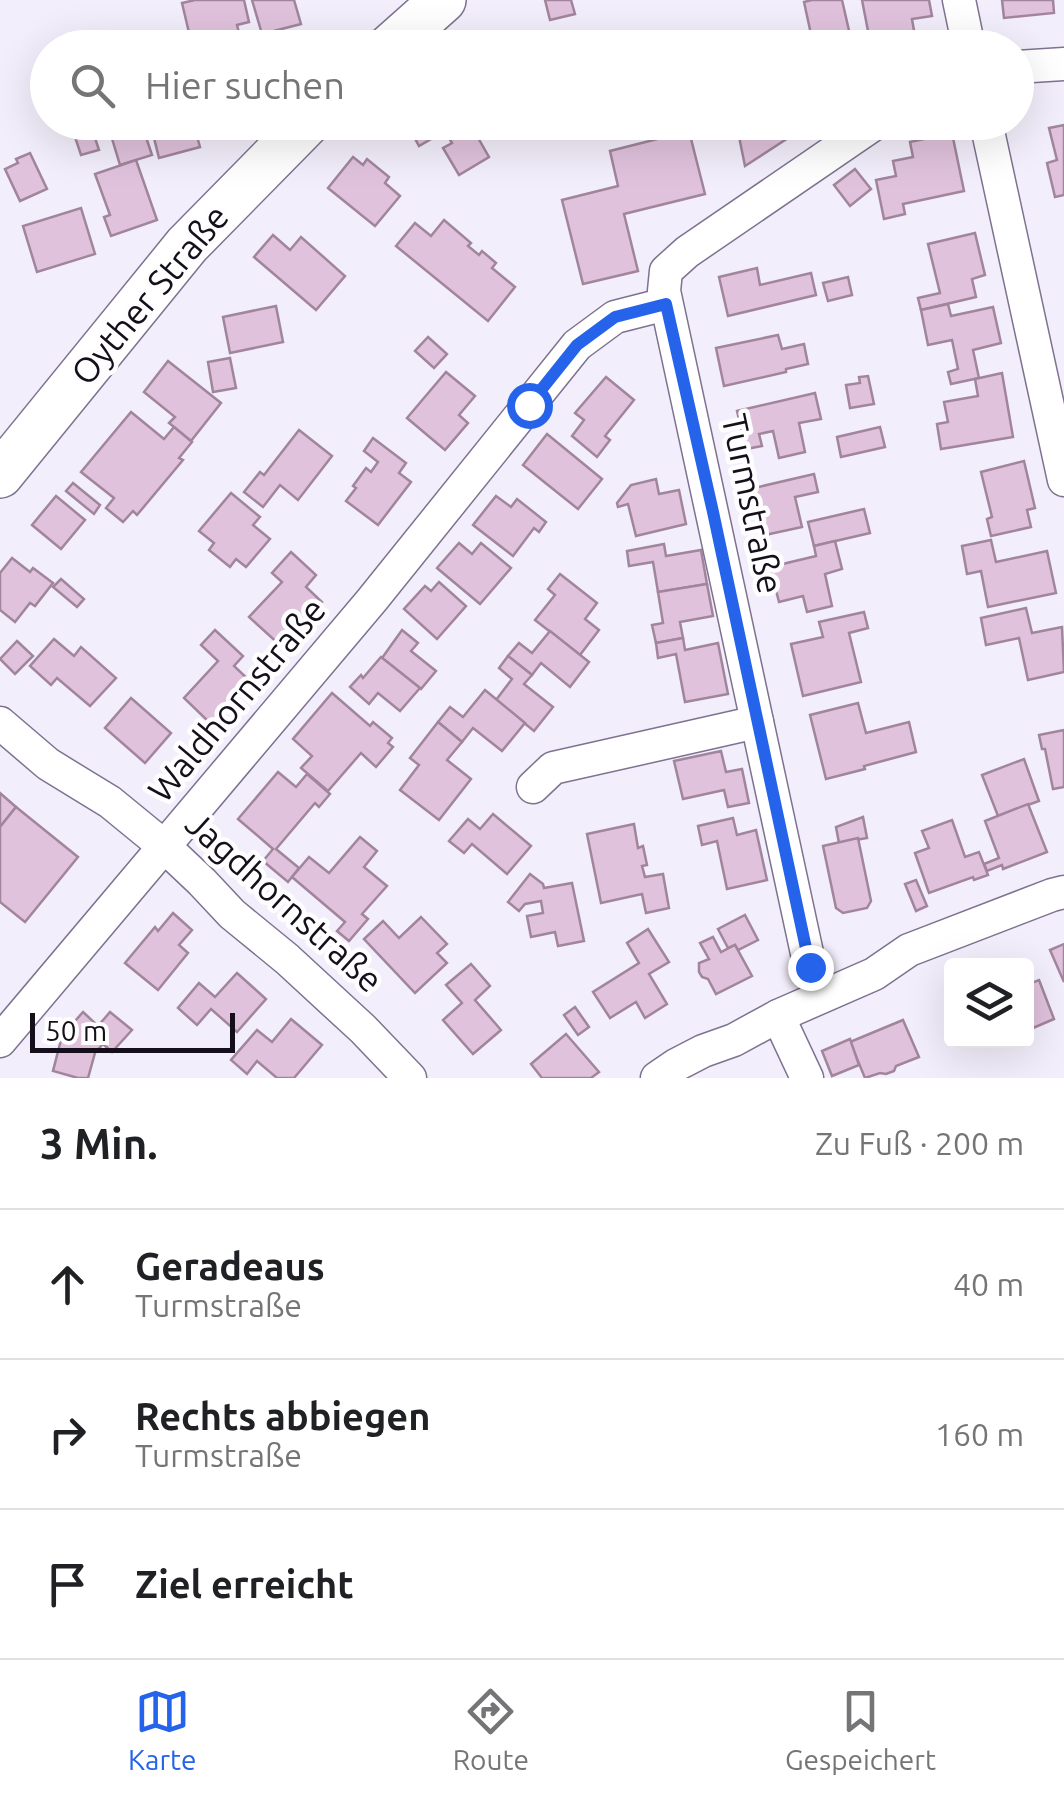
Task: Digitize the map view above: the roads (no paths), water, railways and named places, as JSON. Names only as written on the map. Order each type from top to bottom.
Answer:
[{"type":"main road","points":[[409,30],[443,0]]},
{"type":"main road","name":"Oyther Straße","points":[[0,475],[188,245],[290,140]]},
{"type":"street","points":[[958,0],[965,30]]},
{"type":"street","points":[[1034,66],[1064,64]]},
{"type":"street","name":"Turmstraße","points":[[822,996],[810,967],[664,291],[666,271],[687,252],[850,140]]},
{"type":"street","points":[[990,140],[1057,417],[1064,480]]},
{"type":"street","name":"Waldhornstraße","points":[[0,1041],[372,600],[577,345],[615,317],[666,304]]},
{"type":"street","points":[[532,786],[553,768],[757,722]]},
{"type":"street","name":"Jagdhornstraße","points":[[0,723],[48,764],[110,802],[165,847],[232,914],[363,1029],[410,1078]]},
{"type":"street","points":[[657,1078],[778,1016],[874,974],[908,950],[1064,892]]},
{"type":"street","points":[[778,1016],[807,1078]]}]
